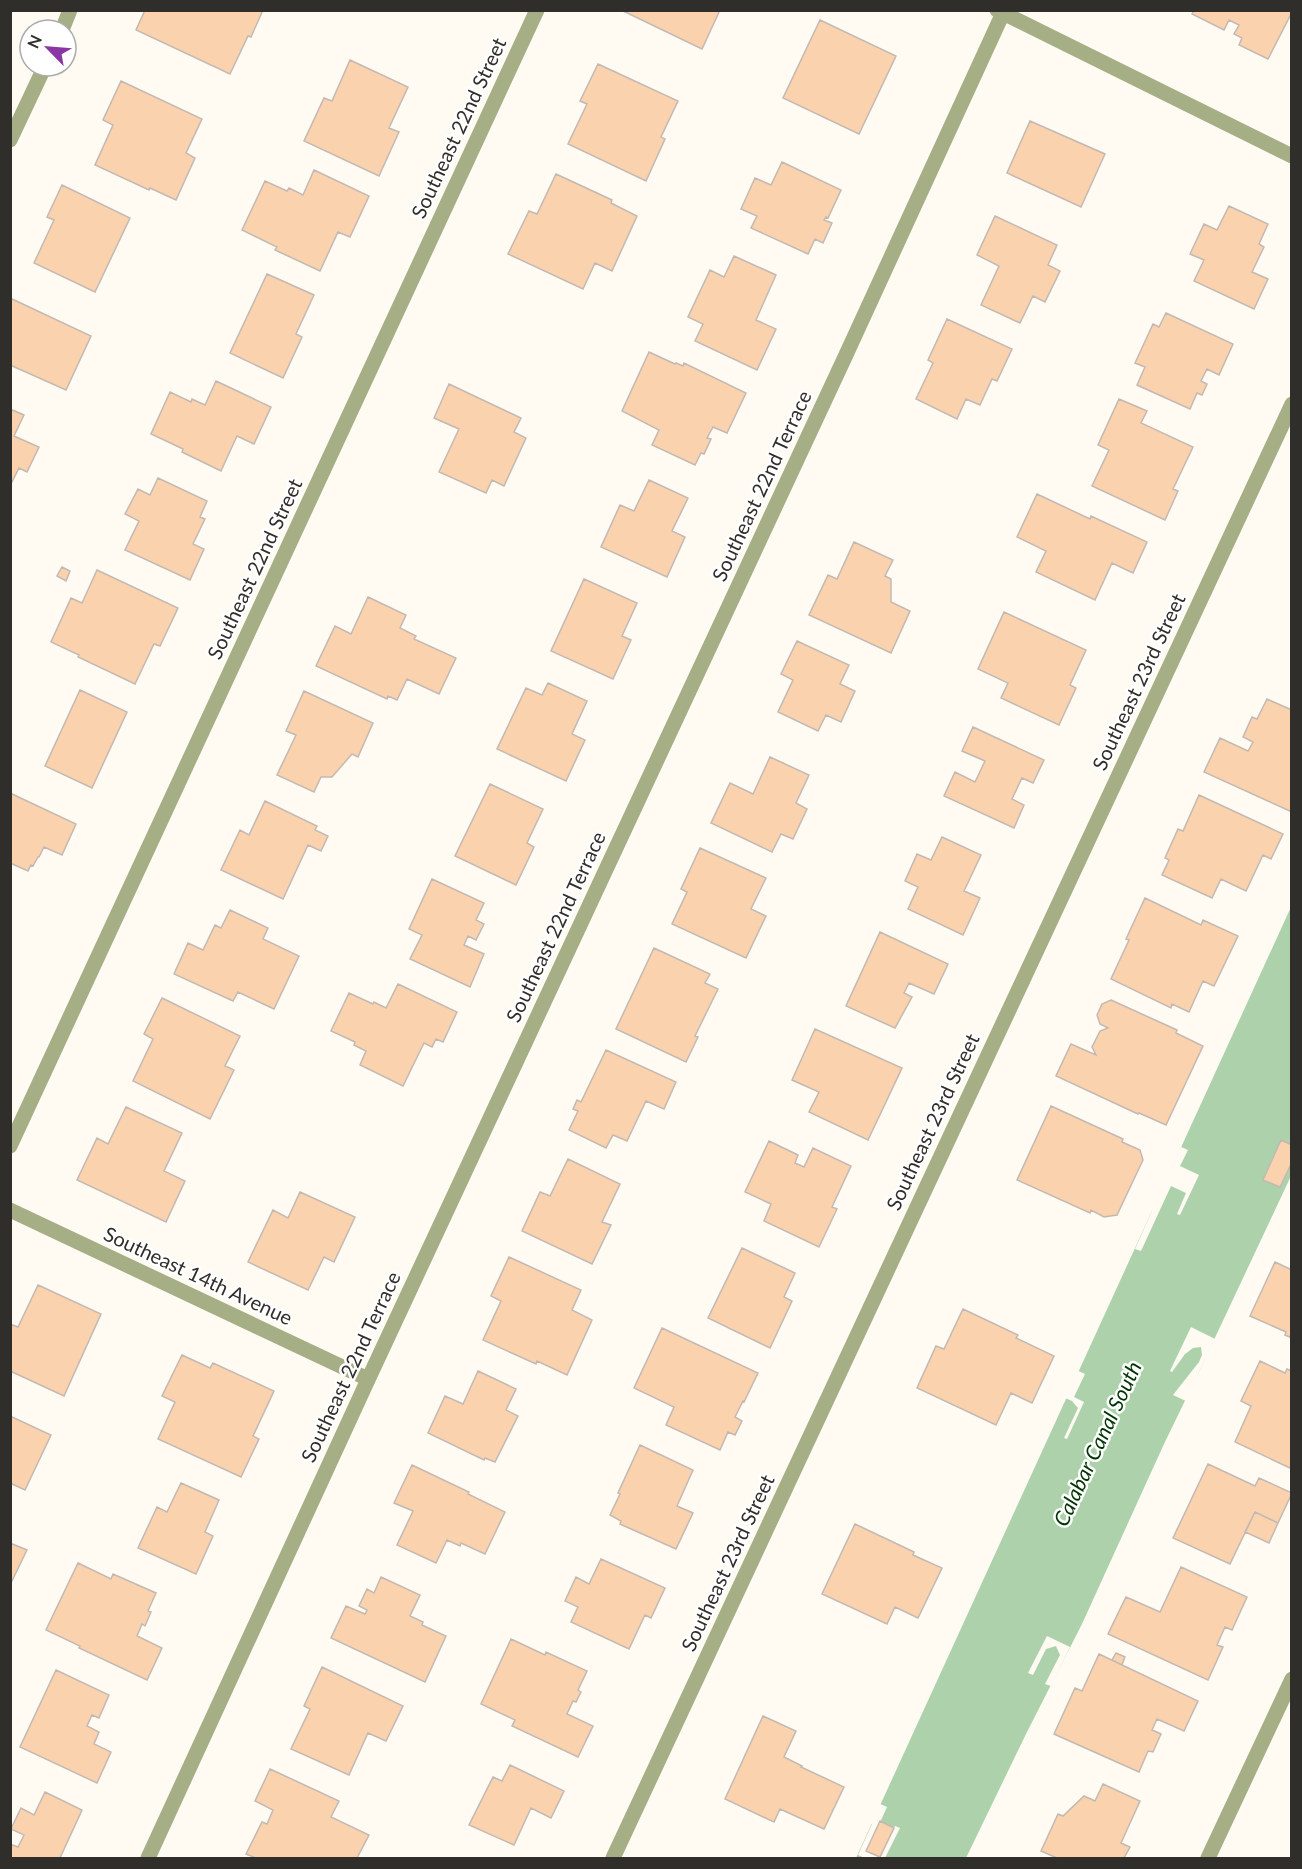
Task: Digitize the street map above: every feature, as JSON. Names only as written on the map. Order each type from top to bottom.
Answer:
[{"type":"street","name":"Southeast 22nd Street","points":[[10,1146],[537,10]]},
{"type":"street","points":[[1000,12],[1292,156]]},
{"type":"street","name":"Southeast 22nd Terrace","points":[[148,1858],[368,1379],[823,404],[1000,12]]},
{"type":"street","points":[[10,140],[39,78]]},
{"type":"street","name":"Southeast 23rd Street","points":[[613,1858],[1292,404]]},
{"type":"street","name":"Southeast 14th Avenue","points":[[10,1210],[368,1379]]},
{"type":"street","points":[[1208,1858],[1292,1679]]},
{"type":"water","name":"Calabar Canal South","points":[[1291,907],[1291,1176],[1082,1624],[966,1858],[856,1858]]},
{"type":"pier","points":[[1181,1147],[1188,1150],[1180,1166],[1199,1175],[1180,1215],[1177,1214],[1186,1193],[1171,1186],[1141,1251],[1135,1249],[1152,1211],[1149,1209],[1157,1191],[1160,1192]]},
{"type":"pier","points":[[1191,1327],[1215,1339],[1197,1376],[1200,1378],[1188,1402],[1173,1395],[1199,1362],[1202,1355],[1201,1347],[1193,1348],[1185,1354],[1172,1372],[1170,1371]]},
{"type":"pier","points":[[1076,1370],[1085,1374],[1074,1397],[1084,1402],[1067,1439],[1064,1438],[1078,1408],[1072,1401],[1063,1397]]},
{"type":"pier","points":[[1047,1636],[1070,1647],[1051,1686],[1045,1684],[1060,1655],[1056,1646],[1046,1649],[1033,1675],[1028,1673]]},
{"type":"pier","points":[[878,1803],[887,1807],[868,1849],[881,1855],[895,1826],[900,1828],[885,1858],[865,1858],[858,1855],[872,1824],[869,1823]]},
{"type":"building","points":[[145,10],[263,10],[230,74],[136,30]]},
{"type":"building","points":[[621,10],[720,10],[702,49]]},
{"type":"building","points":[[1194,10],[1292,10],[1292,12],[1268,59],[1239,45],[1242,38],[1234,34],[1239,25],[1229,20],[1224,30],[1192,14]]},
{"type":"building","points":[[820,20],[896,56],[859,134],[783,98]]},
{"type":"building","points":[[350,60],[408,87],[389,128],[399,132],[379,176],[304,141],[324,98],[332,101]]},
{"type":"building","points":[[598,64],[678,101],[661,137],[665,139],[646,181],[568,144],[587,104],[580,101]]},
{"type":"building","points":[[121,81],[202,119],[186,153],[195,158],[176,200],[95,165],[113,125],[103,120]]},
{"type":"building","points":[[1030,121],[1105,154],[1081,207],[1007,173]]},
{"type":"building","points":[[782,162],[841,190],[828,218],[824,220],[832,223],[823,243],[815,239],[808,254],[751,228],[757,216],[741,209],[755,178],[771,185]]},
{"type":"building","points":[[314,170],[369,196],[350,237],[338,232],[320,271],[275,250],[277,247],[242,230],[265,181],[303,195]]},
{"type":"building","points":[[556,174],[612,200],[611,203],[637,216],[612,271],[595,263],[583,289],[508,254],[529,211],[537,214]]},
{"type":"building","points":[[62,185],[130,218],[95,292],[34,263],[54,220],[47,217]]},
{"type":"building","points":[[1229,206],[1268,224],[1259,244],[1264,247],[1252,272],[1268,279],[1254,309],[1194,281],[1204,260],[1190,254],[1204,224],[1217,230]]},
{"type":"building","points":[[995,216],[1057,245],[1048,265],[1060,271],[1045,302],[1033,296],[1020,323],[981,305],[999,266],[977,255]]},
{"type":"building","points":[[734,256],[776,275],[756,320],[776,329],[757,370],[695,341],[703,324],[688,317],[710,270],[724,277]]},
{"type":"building","points":[[267,274],[314,295],[296,334],[302,337],[283,378],[230,353]]},
{"type":"building","points":[[10,298],[91,336],[66,390],[10,365]]},
{"type":"building","points":[[1166,313],[1233,344],[1219,375],[1207,369],[1201,381],[1207,384],[1202,395],[1197,393],[1190,409],[1137,385],[1145,367],[1135,363],[1153,324],[1159,327]]},
{"type":"building","points":[[947,319],[1012,349],[997,381],[992,379],[980,405],[966,399],[957,419],[916,399],[933,363],[928,360]]},
{"type":"building","points":[[649,352],[675,364],[683,366],[684,363],[746,393],[727,433],[713,427],[707,438],[711,439],[704,454],[701,453],[695,465],[652,445],[659,430],[622,411]]},
{"type":"building","points":[[216,381],[271,407],[254,444],[237,436],[221,471],[151,434],[170,392],[191,402],[192,399],[205,405]]},
{"type":"building","points":[[449,384],[521,418],[514,432],[526,438],[504,486],[492,480],[486,493],[439,472],[459,429],[434,418]]},
{"type":"building","points":[[1119,399],[1147,411],[1141,423],[1193,447],[1173,489],[1178,491],[1165,520],[1092,486],[1109,450],[1098,445]]},
{"type":"building","points":[[10,409],[24,415],[14,436],[39,447],[27,472],[19,468],[10,486]]},
{"type":"building","points":[[158,478],[207,501],[200,517],[205,519],[193,544],[204,549],[190,580],[125,550],[139,521],[125,514],[138,489],[150,495]]},
{"type":"building","points":[[649,480],[688,498],[672,531],[685,537],[667,577],[601,547],[620,505],[634,511]]},
{"type":"building","points":[[1037,494],[1147,542],[1133,573],[1112,563],[1095,600],[1036,572],[1046,551],[1017,537]]},
{"type":"building","points":[[854,542],[893,560],[885,576],[891,579],[891,602],[910,611],[891,653],[809,615],[828,575],[837,579]]},
{"type":"building","points":[[62,567],[70,571],[66,581],[57,576]]},
{"type":"building","points":[[97,570],[178,608],[160,646],[154,644],[135,684],[51,642],[71,598],[82,603]]},
{"type":"building","points":[[584,579],[637,603],[622,636],[631,640],[613,679],[551,651]]},
{"type":"building","points":[[368,597],[406,615],[400,628],[416,636],[414,639],[456,658],[439,694],[407,679],[397,700],[388,696],[387,699],[316,666],[335,626],[351,634]]},
{"type":"building","points":[[1004,612],[1086,650],[1070,685],[1076,688],[1059,725],[1001,698],[1008,683],[978,669]]},
{"type":"building","points":[[797,641],[849,665],[840,684],[855,691],[841,722],[826,715],[818,731],[778,712],[793,680],[781,674]]},
{"type":"building","points":[[548,683],[587,701],[572,734],[585,740],[566,781],[497,749],[526,688],[542,695]]},
{"type":"building","points":[[80,690],[127,712],[92,788],[45,766]]},
{"type":"building","points":[[304,691],[373,723],[358,757],[352,754],[332,777],[321,777],[314,792],[277,775],[296,735],[286,731]]},
{"type":"building","points":[[1267,699],[1292,710],[1292,812],[1204,772],[1220,738],[1248,751],[1253,742],[1243,737],[1252,717],[1257,719]]},
{"type":"building","points":[[973,727],[1044,760],[1033,783],[1022,778],[1012,799],[1024,805],[1014,828],[944,796],[955,772],[975,782],[985,761],[962,751]]},
{"type":"building","points":[[770,757],[809,775],[796,803],[807,809],[793,839],[781,834],[772,852],[711,823],[730,783],[753,794]]},
{"type":"building","points":[[490,784],[543,809],[527,843],[534,847],[516,885],[455,856]]},
{"type":"building","points":[[10,793],[76,824],[62,855],[44,847],[28,871],[10,863]]},
{"type":"building","points":[[1199,795],[1283,834],[1271,859],[1263,855],[1246,891],[1221,879],[1212,898],[1162,875],[1169,860],[1165,858],[1178,829],[1183,831]]},
{"type":"building","points":[[265,801],[317,826],[315,830],[328,836],[321,851],[308,845],[283,899],[221,870],[240,830],[249,835]]},
{"type":"building","points":[[942,837],[981,855],[964,891],[980,898],[963,935],[908,909],[918,887],[905,881],[917,854],[931,860]]},
{"type":"building","points":[[700,848],[766,878],[751,909],[766,916],[746,958],[672,924],[687,892],[681,889]]},
{"type":"building","points":[[432,879],[484,903],[476,920],[484,924],[476,940],[468,936],[464,945],[484,954],[470,987],[410,959],[422,935],[409,929]]},
{"type":"building","points":[[1145,898],[1201,925],[1203,920],[1238,936],[1214,986],[1203,981],[1189,1012],[1172,1004],[1171,1008],[1111,979]]},
{"type":"building","points":[[230,910],[268,928],[263,939],[299,956],[274,1009],[238,992],[233,1001],[174,974],[188,943],[203,950],[215,925],[221,928]]},
{"type":"building","points":[[880,932],[948,964],[934,994],[909,983],[904,993],[912,997],[895,1028],[846,1006]]},
{"type":"building","points":[[654,948],[710,974],[705,983],[718,989],[695,1036],[698,1037],[686,1062],[616,1029]]},
{"type":"building","points":[[398,984],[457,1012],[443,1042],[436,1039],[432,1047],[424,1043],[403,1086],[360,1065],[366,1051],[354,1045],[355,1042],[331,1031],[349,993],[386,1008]]},
{"type":"building","points":[[162,998],[240,1036],[225,1066],[234,1070],[210,1119],[133,1081],[153,1039],[144,1034]]},
{"type":"building","points":[[1111,1000],[1177,1030],[1176,1033],[1203,1046],[1166,1125],[1056,1076],[1071,1044],[1096,1055],[1092,1047],[1100,1031],[1108,1028],[1100,1024],[1097,1015],[1102,1004]]},
{"type":"building","points":[[815,1029],[902,1068],[868,1140],[809,1112],[819,1092],[792,1080]]},
{"type":"building","points":[[606,1050],[676,1082],[664,1109],[646,1101],[627,1141],[613,1135],[606,1148],[569,1130],[578,1111],[573,1109],[577,1100],[581,1102]]},
{"type":"building","points":[[1051,1106],[1123,1139],[1122,1142],[1140,1150],[1143,1160],[1117,1215],[1104,1217],[1091,1210],[1090,1213],[1017,1180]]},
{"type":"building","points":[[126,1107],[182,1133],[164,1171],[185,1181],[166,1222],[77,1180],[97,1138],[108,1144]]},
{"type":"building","points":[[1281,1140],[1292,1145],[1292,1162],[1280,1187],[1263,1180]]},
{"type":"building","points":[[769,1141],[798,1155],[795,1163],[804,1167],[813,1148],[851,1166],[832,1207],[837,1209],[819,1247],[764,1221],[771,1204],[745,1192]]},
{"type":"building","points":[[568,1159],[620,1184],[602,1222],[611,1225],[592,1264],[522,1231],[540,1192],[550,1196]]},
{"type":"building","points":[[300,1192],[355,1217],[334,1262],[324,1257],[308,1290],[248,1262],[273,1210],[288,1218]]},
{"type":"building","points":[[742,1248],[795,1273],[784,1297],[792,1301],[770,1348],[708,1318]]},
{"type":"building","points":[[509,1257],[581,1290],[572,1310],[592,1320],[567,1375],[483,1340],[501,1301],[491,1296]]},
{"type":"building","points":[[1275,1262],[1292,1270],[1292,1338],[1285,1335],[1286,1332],[1250,1316]]},
{"type":"building","points":[[38,1285],[101,1314],[64,1396],[10,1371],[10,1324],[18,1327]]},
{"type":"building","points":[[963,1309],[1018,1335],[1016,1338],[1054,1356],[1032,1403],[1011,1393],[996,1425],[917,1388],[936,1346],[944,1349]]},
{"type":"building","points":[[662,1328],[758,1373],[735,1417],[742,1421],[735,1435],[728,1432],[720,1450],[666,1425],[674,1407],[634,1388]]},
{"type":"building","points":[[182,1355],[210,1368],[213,1363],[274,1391],[253,1436],[259,1439],[241,1477],[158,1439],[175,1402],[162,1396]]},
{"type":"building","points":[[1260,1361],[1285,1373],[1287,1369],[1292,1371],[1292,1469],[1235,1442],[1251,1406],[1241,1401]]},
{"type":"building","points":[[478,1371],[516,1389],[506,1410],[518,1416],[495,1462],[485,1458],[484,1460],[428,1433],[445,1396],[463,1404]]},
{"type":"building","points":[[10,1416],[51,1435],[25,1490],[10,1483]]},
{"type":"building","points":[[640,1445],[693,1470],[677,1506],[693,1513],[676,1549],[620,1524],[621,1521],[610,1515]]},
{"type":"building","points":[[1208,1464],[1255,1486],[1259,1478],[1292,1493],[1278,1523],[1255,1512],[1230,1564],[1173,1538]]},
{"type":"building","points":[[412,1465],[505,1512],[485,1554],[461,1543],[460,1546],[447,1540],[436,1563],[397,1545],[413,1511],[394,1503]]},
{"type":"building","points":[[181,1483],[219,1500],[205,1532],[213,1536],[196,1574],[138,1548],[157,1507],[167,1512]]},
{"type":"building","points":[[1255,1512],[1278,1523],[1269,1543],[1245,1532]]},
{"type":"building","points":[[855,1524],[942,1568],[918,1618],[895,1607],[887,1624],[822,1594]]},
{"type":"building","points":[[10,1543],[27,1550],[10,1585]]},
{"type":"building","points":[[601,1559],[665,1588],[651,1618],[645,1615],[629,1649],[571,1622],[578,1607],[565,1601],[576,1577],[589,1584]]},
{"type":"building","points":[[78,1563],[111,1579],[113,1574],[156,1593],[148,1611],[151,1612],[145,1626],[142,1624],[137,1636],[162,1648],[147,1680],[46,1630]]},
{"type":"building","points":[[1181,1567],[1247,1597],[1232,1630],[1225,1627],[1217,1645],[1223,1647],[1208,1680],[1108,1634],[1126,1597],[1160,1612]]},
{"type":"building","points":[[381,1577],[420,1595],[410,1616],[423,1622],[422,1625],[446,1636],[425,1682],[331,1638],[346,1606],[365,1614],[367,1610],[359,1606],[367,1589],[374,1593]]},
{"type":"building","points":[[511,1639],[587,1671],[578,1690],[581,1692],[576,1702],[573,1701],[567,1714],[593,1726],[578,1757],[512,1726],[515,1720],[481,1704]]},
{"type":"building","points":[[1116,1653],[1125,1657],[1122,1665],[1112,1660]]},
{"type":"building","points":[[1099,1654],[1198,1701],[1184,1731],[1157,1719],[1152,1730],[1161,1734],[1153,1752],[1148,1751],[1139,1772],[1054,1734],[1075,1688],[1082,1691]]},
{"type":"building","points":[[322,1667],[403,1706],[386,1741],[368,1733],[349,1775],[291,1749],[310,1709],[304,1706]]},
{"type":"building","points":[[56,1670],[109,1695],[99,1718],[92,1715],[87,1726],[99,1732],[94,1744],[111,1752],[97,1783],[20,1747]]},
{"type":"building","points":[[763,1716],[796,1731],[784,1757],[844,1787],[824,1829],[780,1809],[774,1822],[725,1799]]},
{"type":"building","points":[[510,1765],[564,1791],[551,1818],[531,1808],[514,1845],[469,1825],[493,1777],[502,1781]]},
{"type":"building","points":[[270,1769],[339,1801],[331,1817],[369,1835],[357,1858],[256,1858],[246,1854],[262,1822],[267,1824],[273,1810],[255,1801]]},
{"type":"building","points":[[1103,1784],[1140,1801],[1121,1843],[1130,1847],[1124,1858],[1057,1858],[1041,1851],[1058,1814],[1063,1816],[1084,1796],[1095,1801]]},
{"type":"building","points":[[45,1792],[82,1810],[60,1858],[10,1858],[10,1844],[18,1847],[24,1835],[11,1829],[21,1808],[34,1815]]},
{"type":"building","points":[[880,1821],[894,1828],[880,1857],[866,1851]]}]
